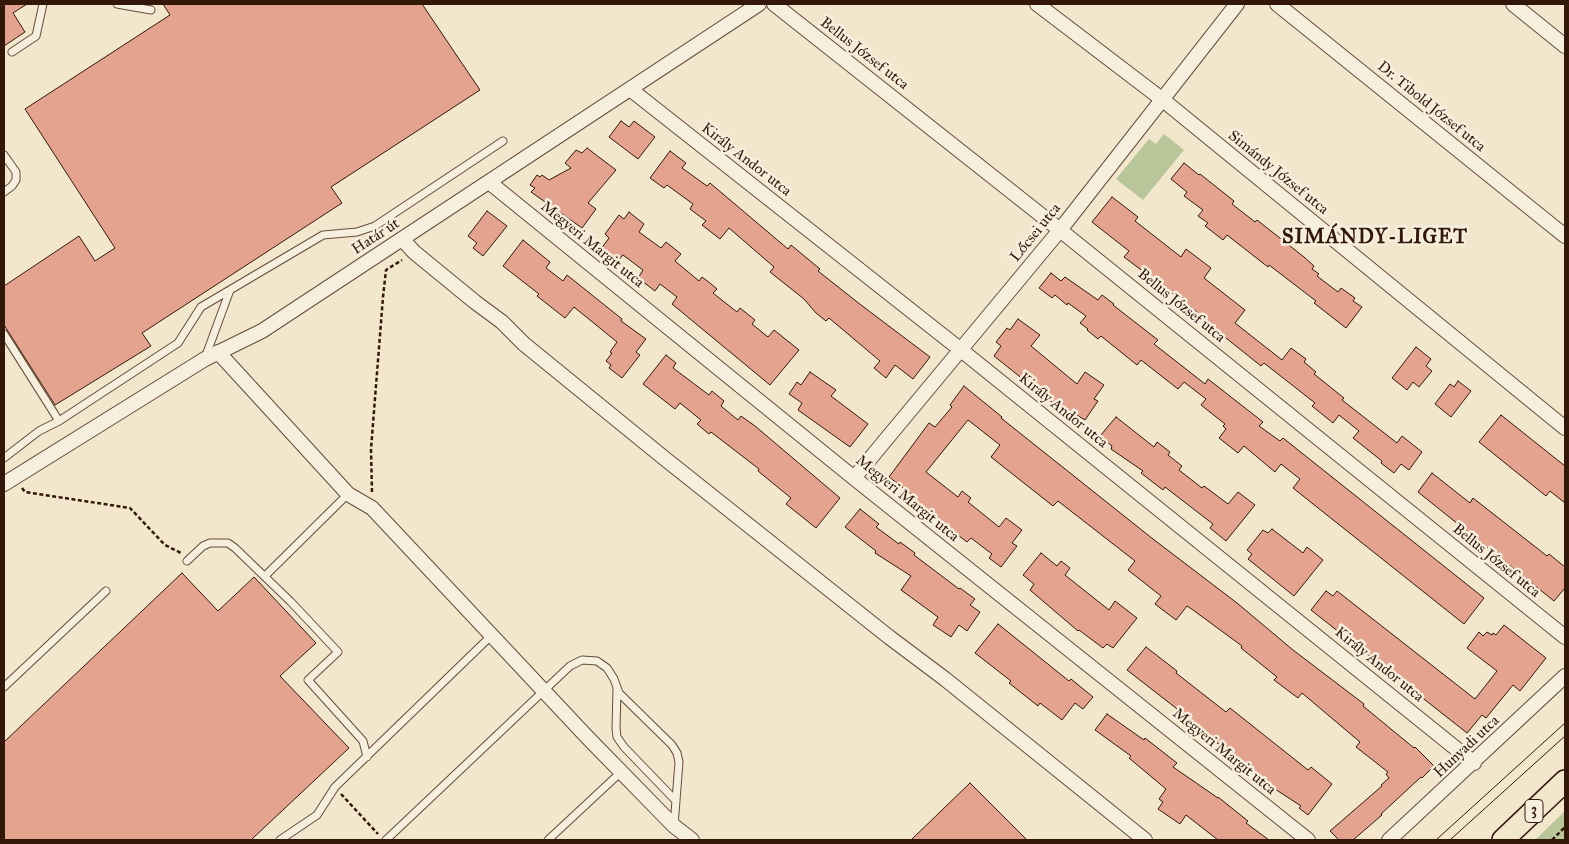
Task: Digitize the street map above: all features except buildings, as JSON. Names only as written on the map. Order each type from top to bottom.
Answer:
[{"type":"main road","name":"3","points":[[1503,840],[1565,781]]},
{"type":"street","name":"Határ út","points":[[9,480],[205,359],[262,331],[759,4]]},
{"type":"street","name":"Bellus József utca","points":[[774,4],[1060,230],[1565,637]]},
{"type":"street","name":"Simándy József utca","points":[[1037,4],[1163,100],[1565,428]]},
{"type":"street","name":"Lőcsei utca","points":[[854,478],[1060,230],[1237,4]]},
{"type":"street","name":"Dr. Tibold József utca","points":[[1277,4],[1565,236]]},
{"type":"street","points":[[1513,4],[1565,46]]},
{"type":"street","name":"Király Andor utca","points":[[630,89],[961,350],[1474,763]]},
{"type":"street","name":"Megyeri Margit utca","points":[[488,182],[854,478],[1308,840]]},
{"type":"street","points":[[402,239],[414,252],[502,322],[524,344],[664,458],[888,637],[953,685],[1145,840]]},
{"type":"street","points":[[218,352],[348,494],[372,508],[621,772],[674,826],[692,840]]},
{"type":"street","name":"Hunyadi utca","points":[[1389,840],[1474,763],[1565,676]]},
{"type":"street","points":[[674,826],[682,840]]},
{"type":"lane","points":[[12,52],[36,36],[43,4]]},
{"type":"lane","points":[[117,4],[152,10]]},
{"type":"lane","points":[[4,458],[39,431],[59,421],[178,344],[201,307],[323,234],[357,232],[375,226],[503,141]]},
{"type":"lane","points":[[4,154],[16,172],[16,180],[4,192]]},
{"type":"lane","points":[[205,359],[230,290]]},
{"type":"lane","points":[[4,334],[59,421]]},
{"type":"lane","points":[[266,576],[348,494]]},
{"type":"lane","points":[[187,561],[203,546],[210,543],[228,543],[266,576],[338,652],[308,680],[363,741],[367,756]]},
{"type":"lane","points":[[4,688],[106,591]]},
{"type":"lane","points":[[280,840],[317,815],[335,787],[492,635]]},
{"type":"lane","points":[[385,840],[570,666],[582,660],[602,664],[614,679],[619,693],[672,745],[677,753],[679,762],[674,826]]},
{"type":"lane","points":[[617,689],[617,737],[624,747],[676,801]]},
{"type":"lane","points":[[548,840],[621,772]]},
{"type":"path","points":[[372,508],[372,450],[386,270],[414,252]]},
{"type":"path","points":[[9,480],[25,492],[130,508],[165,545],[179,552],[194,555]]},
{"type":"path","points":[[335,787],[385,840]]},
{"type":"path","points":[[1552,840],[1565,827]]},
{"type":"green space","points":[[1164,134],[1184,150],[1143,200],[1116,179],[1149,139],[1156,144]]},
{"type":"green space","points":[[1565,811],[1565,840],[1535,840]]},
{"type":"tram line","points":[[1436,840],[1565,723]]},
{"type":"tram line","points":[[1450,840],[1565,736]]},
{"type":"district","name":"SIMÁNDY-LIGET","points":[[1375,238]]}]
